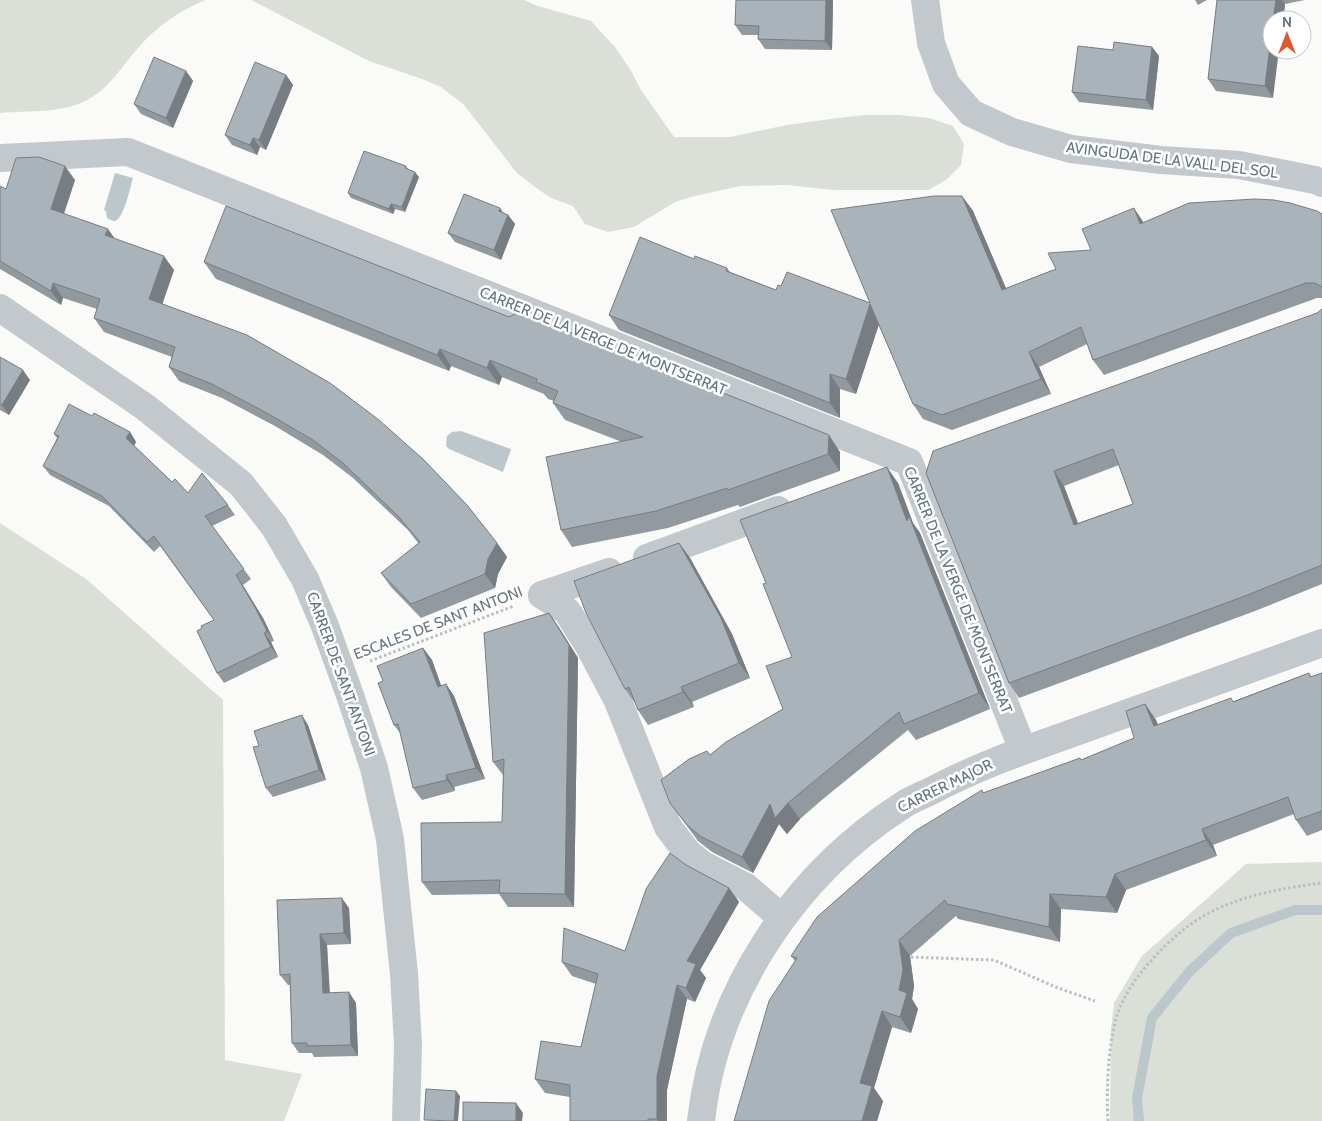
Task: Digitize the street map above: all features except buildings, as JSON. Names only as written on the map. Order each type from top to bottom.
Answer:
[{"type":"street","name":"AVINGUDA DE LA VALL DEL SOL","points":[[925,0],[931,43],[946,84],[972,113],[1012,132],[1070,149],[1160,160],[1239,166],[1315,180],[1322,183]]},
{"type":"street","name":"CARRER DE LA VERGE DE MONTSERRAT","points":[[0,158],[128,152],[919,459],[1023,750]]},
{"type":"street","name":"CARRER DE SANT ANTONI","points":[[0,308],[145,407],[241,484],[274,526],[305,579],[326,626],[374,768],[390,839],[405,983],[408,1045],[406,1121]]},
{"type":"street","points":[[873,476],[919,459]]},
{"type":"street","points":[[542,596],[799,502]]},
{"type":"street","points":[[542,596],[567,611],[589,646],[618,701],[668,827],[687,852],[698,861],[746,887],[782,918]]},
{"type":"street","name":"CARRER MAJOR","points":[[702,1121],[715,1052],[730,1009],[755,960],[782,918],[825,868],[863,833],[904,804],[955,778],[1023,750],[1322,642]]},
{"type":"path","name":"ESCALES DE SANT ANTONI","points":[[342,671],[542,596]]},
{"type":"path","points":[[1108,1121],[1108,1074],[1112,1035],[1120,1006],[1134,982],[1153,958],[1186,927],[1210,912],[1244,899],[1292,887],[1322,883]]},
{"type":"path","points":[[905,957],[994,960],[1058,988],[1095,1001]]},
{"type":"shaded area","points":[[0,0],[206,0],[178,14],[161,26],[145,40],[102,90],[87,100],[67,108],[0,113]]},
{"type":"shaded area","points":[[251,0],[524,0],[538,6],[591,21],[615,47],[641,90],[674,137],[730,137],[787,125],[838,118],[865,115],[899,115],[929,118],[953,126],[964,144],[961,165],[946,180],[928,190],[834,190],[787,185],[740,186],[675,202],[634,227],[608,232],[585,224],[573,206],[551,198],[517,173],[464,105],[441,87],[369,61]]},
{"type":"shaded area","points":[[115,173],[133,178],[124,209],[115,221],[107,218],[106,211],[104,210]]},
{"type":"shaded area","points":[[461,431],[511,449],[503,472],[449,449],[446,446],[447,436],[452,432]]},
{"type":"shaded area","points":[[0,523],[86,579],[223,700],[225,1060],[302,1074],[284,1121],[0,1121]]},
{"type":"shaded area","points":[[1322,862],[1322,1121],[1110,1121],[1111,1029],[1114,1003],[1142,956],[1246,864]]},
{"type":"waterway","points":[[1139,1121],[1137,1098],[1152,1018],[1190,971],[1231,933],[1295,910],[1322,910]]}]
